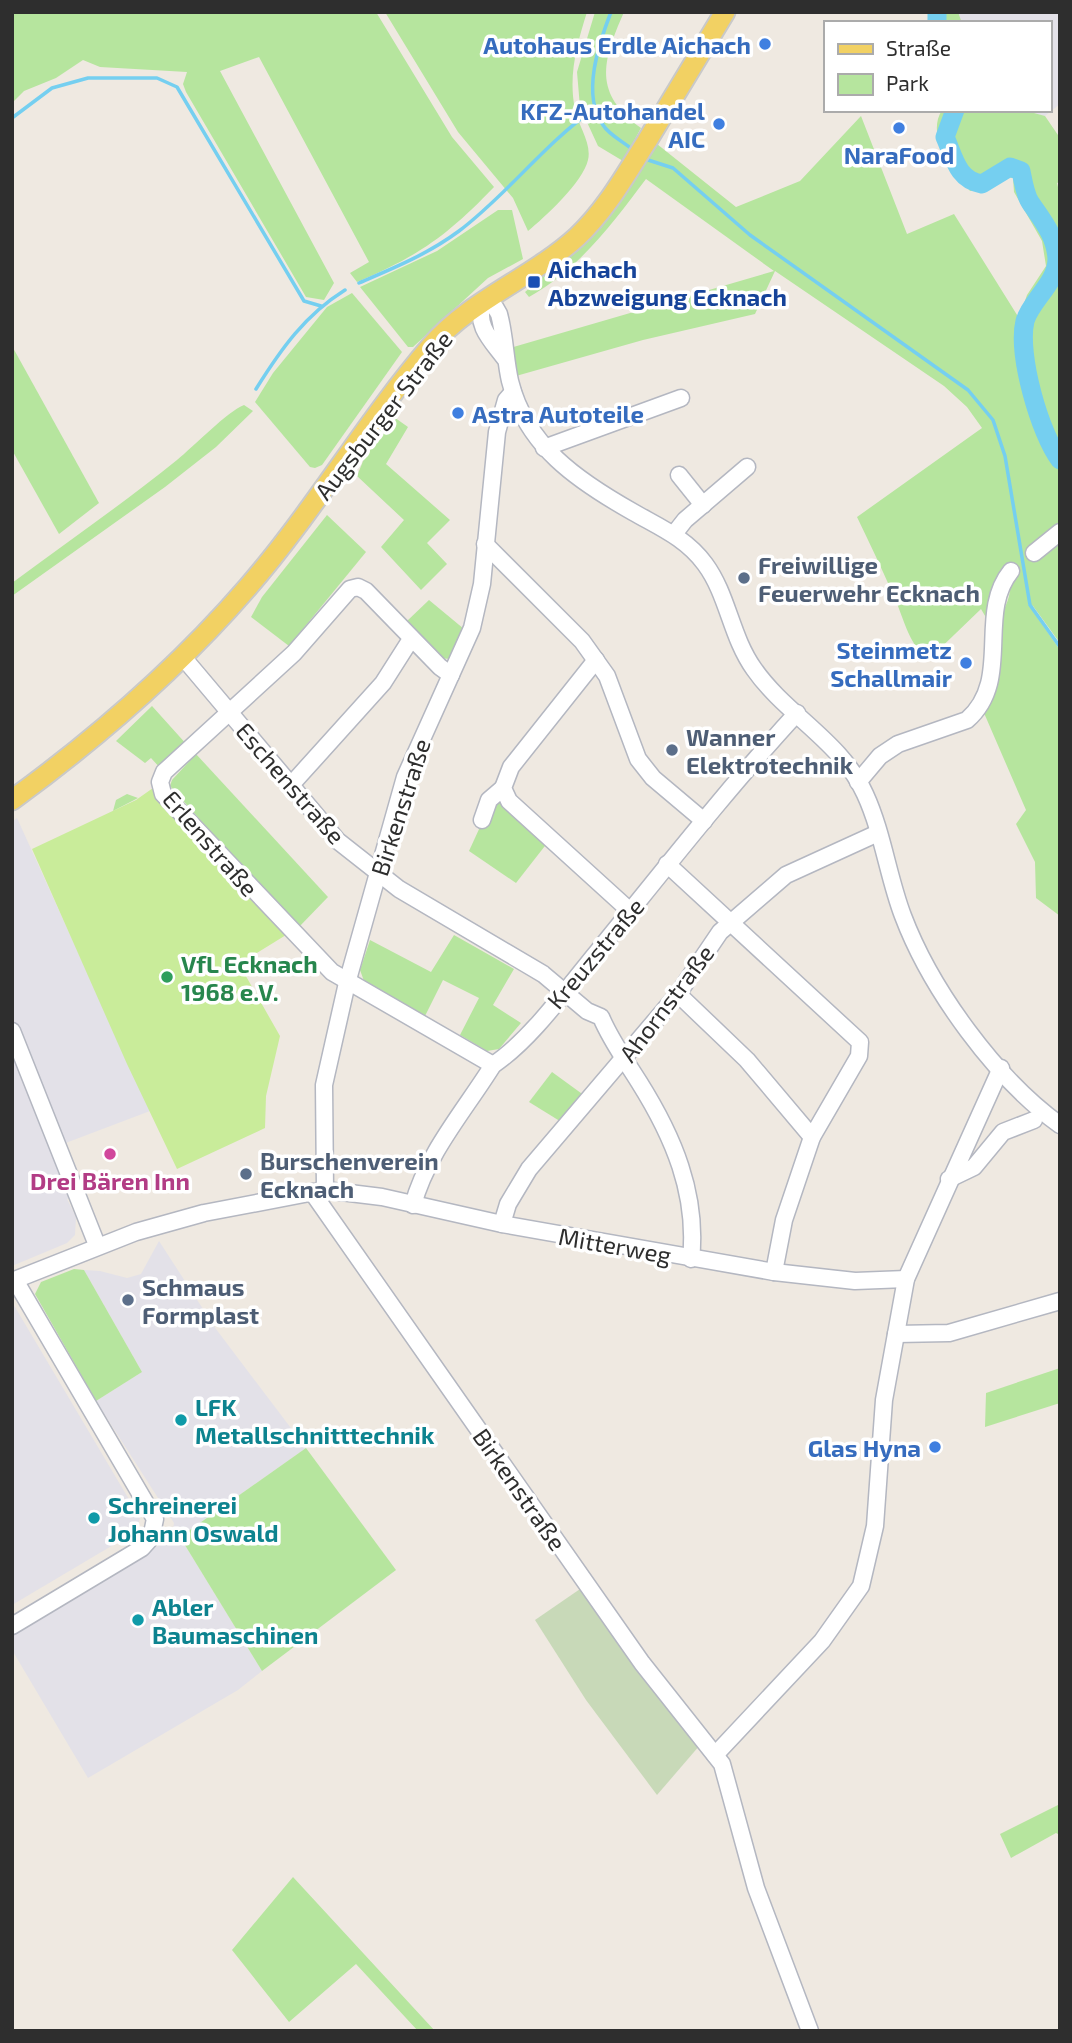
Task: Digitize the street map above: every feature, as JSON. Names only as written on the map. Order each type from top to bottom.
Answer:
[{"type":"main road","name":"Augsburger Straße","points":[[12,800],[112,721],[182,656],[248,587],[431,346],[455,323],[578,236],[600,211],[630,168],[725,12]]},
{"type":"street","points":[[508,287],[503,327],[506,360],[513,392],[524,419],[544,448],[589,486],[674,534],[692,549],[712,574],[736,638],[754,669],[838,753],[858,782],[878,833],[895,894],[918,951],[947,1000],[1000,1068],[1045,1114],[1060,1125]]},
{"type":"street","points":[[503,327],[495,307],[484,303],[480,316],[486,333],[506,360]]},
{"type":"street","points":[[455,323],[486,333]]},
{"type":"street","name":"Birkenstraße","points":[[513,392],[506,400],[497,432],[475,619],[405,777],[347,983],[324,1085],[325,1191],[330,1219],[642,1663],[722,1764],[743,1847],[771,1931],[810,2031]]},
{"type":"street","points":[[544,448],[681,398]]},
{"type":"street","points":[[674,534],[747,467]]},
{"type":"street","points":[[679,475],[704,505]]},
{"type":"street","points":[[1034,553],[1060,533]]},
{"type":"street","points":[[485,544],[545,600],[596,660],[607,677],[628,741],[638,759],[653,778],[704,821]]},
{"type":"street","points":[[858,782],[888,749],[967,720],[982,704],[992,677],[999,596],[1012,571]]},
{"type":"street","name":"Erlenstraße","points":[[451,675],[411,639],[366,591],[358,587],[350,589],[294,653],[164,772],[160,782],[163,794],[332,972],[493,1065]]},
{"type":"street","points":[[291,785],[383,683],[411,639]]},
{"type":"street","name":"Eschenstraße","points":[[182,656],[338,841],[399,889],[494,943],[565,990],[587,1011],[601,1017],[608,1035],[625,1060],[677,1154],[690,1199],[693,1239],[691,1259]]},
{"type":"street","points":[[482,820],[489,800],[503,788],[511,767],[596,660]]},
{"type":"street","name":"Kreuzstraße","points":[[413,1205],[418,1185],[434,1155],[493,1065],[506,1056],[565,990],[667,864],[797,713]]},
{"type":"street","points":[[503,788],[509,801],[630,911]]},
{"type":"street","name":"Ahornstraße","points":[[502,1224],[508,1204],[529,1169],[625,1060],[678,994],[720,932],[786,875],[878,833]]},
{"type":"street","points":[[667,864],[860,1042],[859,1056],[812,1137],[784,1220],[774,1272]]},
{"type":"street","points":[[678,994],[747,1060],[812,1137]]},
{"type":"street","points":[[12,1031],[97,1245]]},
{"type":"street","points":[[715,1755],[803,1663],[850,1605],[861,1586],[871,1551],[880,1485],[884,1400],[906,1279],[1000,1068]]},
{"type":"street","points":[[949,1179],[974,1167],[1003,1132],[1034,1120]]},
{"type":"street","points":[[12,1626],[142,1548],[151,1538],[155,1519],[13,1281],[97,1245],[204,1213],[325,1191]]},
{"type":"street","name":"Birkenstraße","points":[[325,1191],[330,1219]]},
{"type":"street","name":"Mitterweg","points":[[325,1191],[774,1272],[855,1281],[906,1279]]},
{"type":"street","points":[[896,1334],[949,1333],[1060,1301]]},
{"type":"shaded area","points":[[958,12],[1060,12],[1060,104],[1051,111],[1051,21],[961,21]]},
{"type":"shaded area","points":[[1030,112],[1050,112],[1045,116]]},
{"type":"shaded area","points":[[17,818],[150,1111],[63,1144],[83,1192],[67,1199],[76,1217],[75,1235],[67,1243],[12,1266],[12,822]]},
{"type":"shaded area","points":[[159,1241],[216,1329],[306,1448],[180,1537],[262,1671],[238,1690],[88,1778],[12,1650],[12,1632],[171,1538],[174,1523],[96,1401],[142,1372],[84,1270],[127,1278],[141,1274]]},
{"type":"shaded area","points":[[12,1302],[140,1518],[135,1532],[12,1605]]},
{"type":"green space","points":[[12,12],[376,12],[452,137],[494,187],[432,243],[357,282],[350,273],[369,262],[259,57],[220,71],[334,283],[324,300],[306,297],[186,92],[183,84],[187,72],[100,67],[83,60],[56,78],[24,91],[12,103]]},
{"type":"green space","points":[[385,12],[587,12],[573,72],[573,97],[588,147],[588,160],[585,169],[571,188],[528,231],[513,198],[458,132]]},
{"type":"green space","points":[[595,12],[624,12],[611,46],[606,76],[615,102],[641,128],[623,161],[598,146],[580,107],[577,72]]},
{"type":"green space","points":[[929,12],[958,12],[961,21],[930,21]]},
{"type":"green space","points":[[941,112],[1030,112],[1045,116],[1060,138],[1060,182],[1057,183],[1060,195],[1060,643],[1033,606],[1028,604],[1060,650],[1060,916],[1036,898],[1035,862],[1016,824],[1026,810],[984,713],[990,691],[1000,619],[1010,594],[1010,582],[991,626],[981,609],[928,660],[911,637],[857,517],[982,428],[967,407],[944,386],[775,271],[755,314],[643,340],[516,376],[510,348],[774,271],[646,179],[594,244],[563,273],[529,297],[525,292],[585,241],[619,200],[657,144],[736,207],[800,181],[861,116],[907,234],[954,214],[1019,318],[1027,295],[1046,266],[1042,241],[1014,192],[1013,178],[1004,177],[987,189],[970,191],[939,142],[938,120]]},
{"type":"green space","points":[[498,210],[512,210],[523,259],[488,278],[413,347],[408,347],[360,287],[437,251]]},
{"type":"green space","points":[[352,293],[402,352],[322,465],[310,467],[255,402],[273,373],[327,307]]},
{"type":"green space","points":[[12,346],[99,503],[59,534],[12,450]]},
{"type":"green space","points":[[244,405],[253,411],[216,447],[165,487],[12,596],[12,583],[137,492],[229,414]]},
{"type":"green space","points":[[391,415],[408,427],[386,464],[450,520],[427,543],[447,564],[421,590],[381,547],[404,520],[357,476],[370,444]]},
{"type":"green space","points":[[327,515],[366,552],[289,646],[251,617],[262,597]]},
{"type":"green space","points":[[429,600],[464,629],[450,659],[439,658],[406,622]]},
{"type":"green space","points":[[152,706],[188,746],[162,770],[151,758],[145,763],[116,741]]},
{"type":"green space","points":[[196,754],[328,897],[297,929],[170,786],[172,780]]},
{"type":"green space","name":"VfL Ecknach 1968 e.V.","points":[[153,788],[286,935],[239,964],[280,1036],[266,1096],[265,1128],[177,1169],[127,1064],[32,849],[136,800]]},
{"type":"green space","points":[[127,794],[138,798],[113,811],[116,800]]},
{"type":"green space","points":[[500,799],[548,842],[516,883],[469,851],[491,803]]},
{"type":"green space","points":[[454,935],[514,969],[493,1005],[521,1023],[499,1049],[487,1051],[460,1035],[479,998],[443,980],[425,1016],[364,981],[360,970],[370,940],[431,972]]},
{"type":"green space","points":[[552,1072],[585,1096],[563,1123],[529,1102]]},
{"type":"green space","points":[[74,1269],[84,1270],[142,1372],[96,1401],[35,1294],[41,1282]]},
{"type":"green space","points":[[1060,1368],[1060,1403],[985,1427],[986,1393]]},
{"type":"green space","points":[[306,1448],[396,1570],[262,1671],[180,1537]]},
{"type":"green space","points":[[583,1587],[700,1745],[657,1795],[586,1700],[535,1620]]},
{"type":"green space","points":[[1060,1804],[1060,1835],[1056,1833],[1011,1858],[1000,1834]]},
{"type":"green space","points":[[293,1877],[435,2031],[418,2031],[356,1964],[289,2022],[232,1950]]},
{"type":"waterway","points":[[611,12],[597,53],[593,99],[606,129],[633,150]]},
{"type":"waterway","points":[[937,12],[937,21]]},
{"type":"waterway","points":[[12,118],[52,88],[88,78],[157,78],[177,87],[304,301],[321,306]]},
{"type":"waterway","points":[[359,283],[423,254],[459,231],[477,217],[558,138],[594,109]]},
{"type":"waterway","points":[[954,112],[945,137],[962,173],[974,182],[982,184],[1010,167],[1021,171],[1028,199],[1054,243],[1056,268],[1028,313],[1023,335],[1032,393],[1045,432],[1060,460]]},
{"type":"waterway","points":[[645,159],[673,168],[750,235],[968,390],[993,420],[1005,456],[1030,605],[1060,647]]},
{"type":"waterway","points":[[256,389],[295,334],[318,310],[345,290]]},
{"type":"place","name":"Autohaus Erdle Aichach","points":[[765,44]]},
{"type":"place","name":"KFZ-Autohandel AIC","points":[[719,124]]},
{"type":"place","name":"NaraFood","points":[[899,128]]},
{"type":"place","name":"Aichach Abzweigung Ecknach","points":[[534,282]]},
{"type":"place","name":"Astra Autoteile","points":[[458,413]]},
{"type":"place","name":"Freiwillige Feuerwehr Ecknach","points":[[744,578]]},
{"type":"place","name":"Steinmetz Schallmair","points":[[966,663]]},
{"type":"place","name":"Wanner Elektrotechnik","points":[[672,750]]},
{"type":"place","name":"VfL Ecknach 1968 e.V.","points":[[167,977]]},
{"type":"place","name":"Drei Bären Inn","points":[[110,1154]]},
{"type":"place","name":"Burschenverein Ecknach","points":[[246,1174]]},
{"type":"place","name":"Schmaus Formplast","points":[[128,1300]]},
{"type":"place","name":"LFK Metallschnitttechnik","points":[[181,1420]]},
{"type":"place","name":"Glas Hyna","points":[[935,1447]]},
{"type":"place","name":"Schreinerei Johann Oswald","points":[[94,1518]]},
{"type":"place","name":"Abler Baumaschinen","points":[[138,1620]]}]
